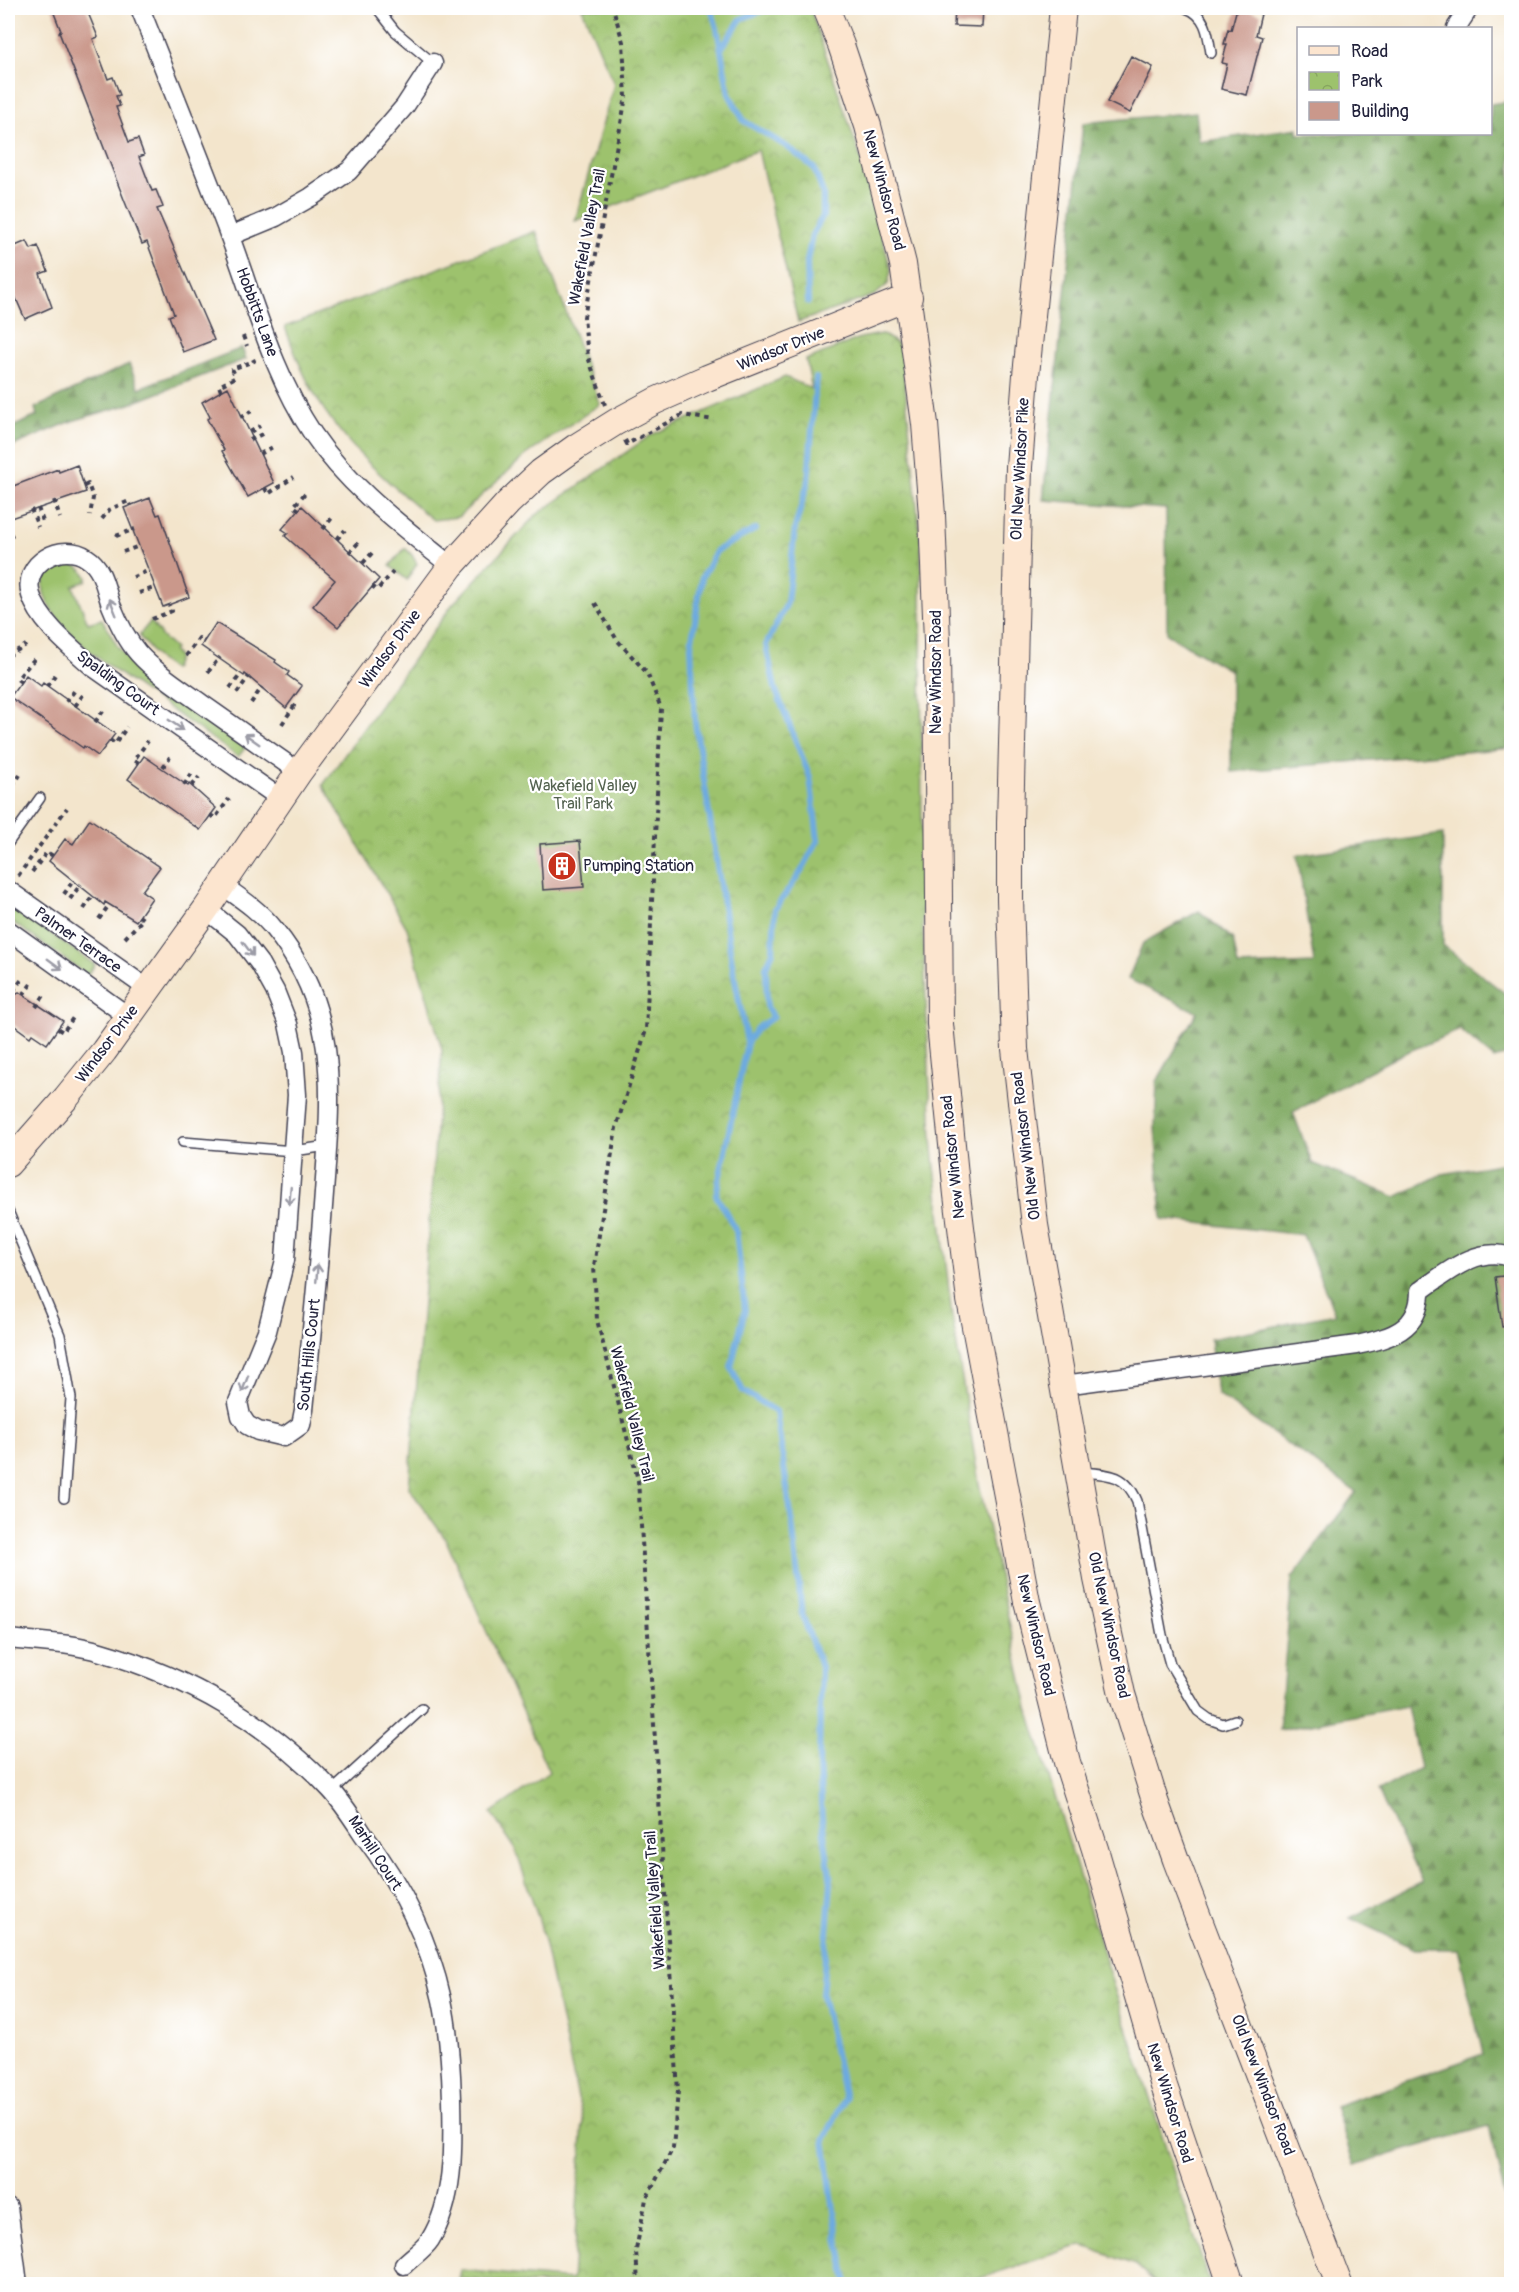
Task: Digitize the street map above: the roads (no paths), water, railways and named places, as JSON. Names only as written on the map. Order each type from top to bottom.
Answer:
[{"type":"street","name":"Hobbitts Lane","points":[[140,8],[230,236],[276,364],[292,399],[314,434],[360,489],[451,566]]},
{"type":"street","name":"New Windsor Road","points":[[826,8],[841,45],[867,126],[898,243],[909,297],[925,424],[934,546],[937,640],[940,1024],[970,1300],[1027,1602],[1064,1751],[1164,2086],[1231,2284]]},
{"type":"street","name":"Old New Windsor Pike","points":[[1010,933],[1010,811],[1019,467],[1026,375],[1063,8]]},
{"type":"street","points":[[1457,27],[1469,8]]},
{"type":"street","points":[[230,236],[276,217],[349,171],[405,106],[433,63]]},
{"type":"street","name":"Windsor Drive","points":[[8,1164],[66,1098],[129,1017],[299,772],[451,566],[501,510],[541,472],[616,422],[655,401],[909,297]]},
{"type":"street","name":"Spalding Court","points":[[281,799],[93,667],[69,646],[35,605],[30,593],[29,583],[32,573],[39,563],[48,556],[61,552],[74,552],[86,557],[96,565],[128,640],[144,660],[299,772]]},
{"type":"street","name":"South Hills Court","points":[[206,909],[237,934],[260,964],[288,1024],[294,1052],[297,1095],[285,1260],[279,1291],[267,1331],[238,1402],[241,1416],[247,1425],[258,1431],[284,1437],[301,1425],[304,1410],[327,1146],[330,1082],[328,1051],[310,990],[292,955],[273,928],[249,905],[222,885]]},
{"type":"street","name":"Palmer Terrace","points":[[10,887],[148,989]]},
{"type":"street","name":"Palmer Terrace","points":[[8,930],[129,1017]]},
{"type":"street","name":"Old New Windsor Road","points":[[1010,933],[1012,1010],[1018,1091],[1035,1225],[1097,1579],[1122,1694],[1155,1801],[1339,2284]]},
{"type":"street","points":[[1064,1385],[1380,1340],[1393,1336],[1406,1327],[1420,1305],[1420,1291],[1455,1266],[1478,1256],[1493,1254],[1512,1258]]},
{"type":"street","name":"Marhill Court","points":[[8,1639],[99,1651],[184,1682],[241,1714],[285,1746],[332,1791],[394,1876],[421,1935],[442,1999],[451,2050],[452,2155],[443,2212],[429,2241],[404,2265]]},
{"type":"street","points":[[8,2206],[18,2284]]},
{"type":"lane","points":[[377,8],[395,31],[433,63]]},
{"type":"lane","points":[[1186,8],[1201,17],[1209,34],[1211,52]]},
{"type":"lane","points":[[8,843],[40,798]]},
{"type":"lane","points":[[183,1142],[294,1151],[327,1146]]},
{"type":"lane","points":[[8,1211],[60,1335],[71,1398],[64,1498]]},
{"type":"lane","points":[[1079,1472],[1109,1474],[1122,1480],[1132,1489],[1137,1501],[1162,1635],[1170,1664],[1198,1711],[1209,1719],[1223,1724],[1235,1720]]},
{"type":"lane","points":[[332,1791],[422,1709]]},
{"type":"waterway","points":[[711,8],[729,94],[744,121],[786,146],[814,168],[823,193],[823,216],[812,235],[807,261],[808,302]]},
{"type":"waterway","points":[[721,49],[741,19],[769,8]]},
{"type":"waterway","points":[[816,378],[808,482],[795,528],[787,603],[766,645],[775,688],[810,777],[818,840],[801,872],[775,909],[773,952],[766,967],[767,1008],[773,1017],[756,1029],[747,1043],[716,1195],[736,1230],[745,1310],[731,1367],[743,1391],[776,1412],[793,1529],[802,1614],[821,1667],[819,1764],[822,1819],[831,1883],[822,1995],[845,2098],[824,2140],[838,2238],[848,2284]]},
{"type":"waterway","points":[[747,1042],[733,969],[695,722],[691,646],[702,577],[717,550],[756,529]]},
{"type":"place","name":"Pumping Station","points":[[562,866]]},
{"type":"park label","name":"Wakefield Valley Trail Park","points":[[583,795]]}]
